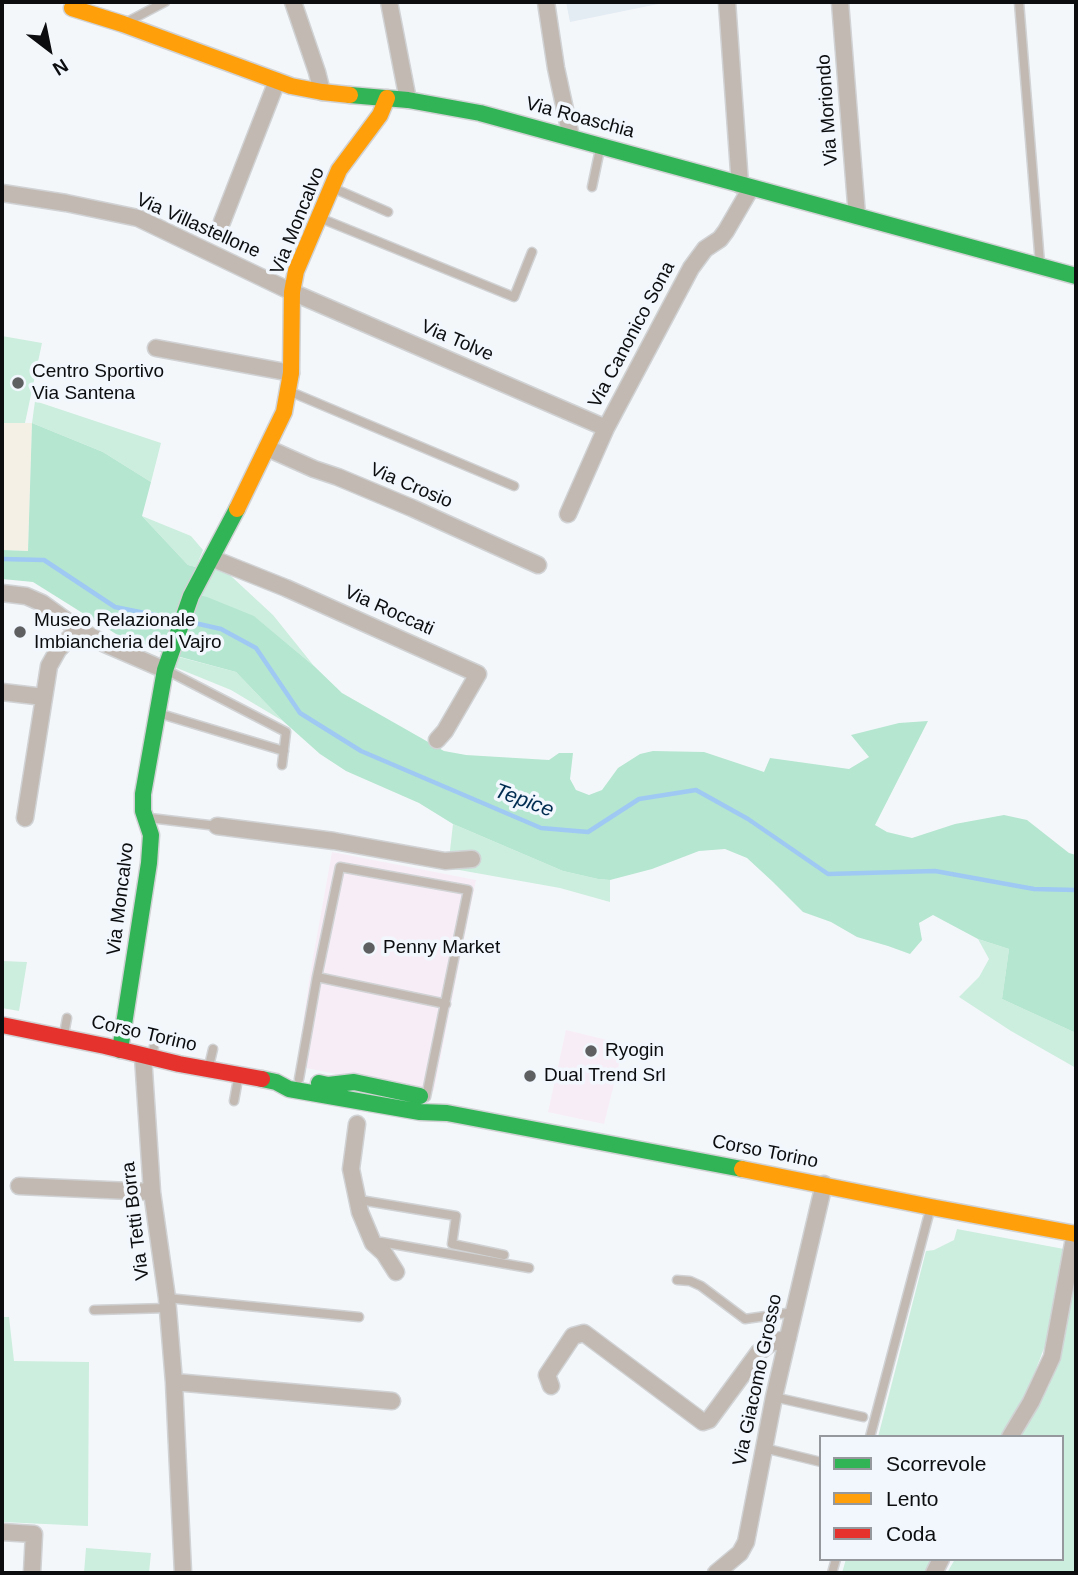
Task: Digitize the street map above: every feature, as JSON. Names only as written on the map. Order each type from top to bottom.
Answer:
[{"type":"street","name":"Via Roaschia","points":[[56,2],[290,86],[322,92],[408,100],[480,113],[1076,276]]},
{"type":"street","points":[[293,2],[322,92]]},
{"type":"street","points":[[389,2],[408,100]]},
{"type":"street","points":[[546,2],[556,68],[571,137]]},
{"type":"street","points":[[727,2],[746,187]]},
{"type":"street","name":"Via Moriondo","points":[[841,2],[857,216]]},
{"type":"street","points":[[222,222],[277,81]]},
{"type":"street","name":"Via Moncalvo","points":[[120,1050],[122,1020],[149,863],[150,835],[143,811],[143,794],[166,666],[191,596],[284,412],[291,373],[292,292],[296,271],[339,170],[380,114],[387,99]]},
{"type":"street","name":"Via Canonico Sona","points":[[568,514],[606,428],[691,268],[705,249],[720,239],[726,231],[746,187]]},
{"type":"street","name":"Via Villastellone","points":[[2,193],[138,218],[292,292]]},
{"type":"street","name":"Via Tolve","points":[[292,292],[606,428]]},
{"type":"street","points":[[156,348],[291,373]]},
{"type":"street","name":"Via Crosio","points":[[267,448],[412,508],[538,565]]},
{"type":"street","name":"Via Roccati","points":[[211,558],[286,588],[478,674],[437,740]]},
{"type":"street","points":[[2,593],[26,596],[42,603],[78,629],[105,644],[166,666]]},
{"type":"street","points":[[25,818],[49,666],[58,650],[78,629]]},
{"type":"street","points":[[2,692],[44,697]]},
{"type":"street","points":[[217,826],[334,841],[445,861],[472,859]]},
{"type":"street","name":"Corso Torino","points":[[2,1026],[276,1082],[289,1088],[426,1102],[446,1113],[1075,1234]]},
{"type":"street","name":"Via Tetti Borra","points":[[147,1057],[152,1192],[174,1381],[183,1573]]},
{"type":"street","name":"Corso Torino","points":[[276,1082],[299,1079],[328,1085],[349,1094]]},
{"type":"street","points":[[349,1094],[357,1124],[360,1174],[366,1201],[382,1247],[396,1272]]},
{"type":"street","points":[[357,1124],[351,1169],[354,1188],[360,1212],[373,1243],[382,1247]]},
{"type":"street","name":"Via Giacomo Grosso","points":[[716,1573],[740,1553],[746,1542],[774,1397],[824,1184]]},
{"type":"street","points":[[19,1186],[152,1192]]},
{"type":"street","points":[[1011,1435],[1031,1402],[1052,1357],[1075,1234]]},
{"type":"street","points":[[551,1386],[547,1375],[573,1336],[584,1333],[703,1422],[709,1420],[759,1352],[771,1343],[788,1338]]},
{"type":"street","points":[[174,1381],[392,1401]]},
{"type":"street","points":[[2,1532],[34,1534],[32,1573]]},
{"type":"lane","points":[[123,24],[164,2]]},
{"type":"lane","points":[[1019,2],[1040,266]]},
{"type":"lane","points":[[592,187],[601,145]]},
{"type":"lane","points":[[332,188],[388,212]]},
{"type":"lane","points":[[320,218],[514,297],[532,253]]},
{"type":"lane","points":[[289,391],[514,486]]},
{"type":"lane","points":[[166,666],[174,673],[286,732],[282,765]]},
{"type":"lane","points":[[158,713],[284,751]]},
{"type":"lane","points":[[145,818],[217,826]]},
{"type":"lane","points":[[299,1079],[340,867],[468,890],[426,1102]]},
{"type":"lane","points":[[317,977],[446,1004]]},
{"type":"lane","points":[[63,1037],[67,1018]]},
{"type":"lane","points":[[147,1057],[156,1038]]},
{"type":"lane","points":[[208,1070],[213,1049]]},
{"type":"lane","points":[[234,1101],[238,1076]]},
{"type":"lane","points":[[366,1201],[456,1216],[452,1244],[504,1255]]},
{"type":"lane","points":[[871,1435],[931,1207]]},
{"type":"lane","points":[[382,1247],[529,1268]]},
{"type":"lane","points":[[677,1280],[690,1281],[701,1286],[745,1319],[794,1312]]},
{"type":"lane","points":[[94,1310],[167,1303],[359,1317]]},
{"type":"lane","points":[[774,1397],[863,1417]]},
{"type":"lane","points":[[764,1448],[819,1462]]},
{"type":"shaded area","points":[[566,2],[668,2],[570,22]]},
{"type":"shaded area","points":[[2,423],[32,423],[28,551],[2,550]]},
{"type":"shaded area","points":[[332,852],[476,880],[434,1091],[306,1068],[297,1063]]},
{"type":"shaded area","points":[[566,1030],[624,1044],[604,1124],[548,1112]]},
{"type":"green space","name":"Centro Sportivo Via Santena","points":[[2,336],[42,343],[25,423],[2,423]]},
{"type":"green space","points":[[35,401],[161,443],[151,482],[103,452],[32,423]]},
{"type":"green space","points":[[32,423],[103,452],[151,482],[142,516],[188,565],[196,567],[188,592],[254,616],[342,693],[444,751],[466,755],[549,760],[559,753],[573,753],[570,779],[576,790],[589,795],[602,790],[618,768],[640,754],[653,751],[704,752],[764,772],[770,758],[849,769],[869,757],[851,735],[899,723],[928,721],[875,825],[887,832],[912,838],[955,824],[1004,815],[1027,820],[1069,853],[1076,855],[1076,1033],[1002,999],[1009,949],[978,939],[933,915],[919,923],[922,940],[910,954],[857,937],[831,922],[803,912],[747,858],[725,849],[699,851],[652,869],[610,880],[563,871],[453,824],[419,803],[346,771],[320,754],[283,721],[236,672],[132,644],[33,582],[2,579],[2,550],[28,551]]},
{"type":"green space","points":[[142,516],[191,536],[203,550],[196,567],[188,565]]},
{"type":"green space","points":[[218,564],[273,615],[314,666],[256,618],[200,595]]},
{"type":"green space","points":[[175,656],[236,672],[283,721],[231,690],[172,666]]},
{"type":"green space","points":[[453,824],[563,871],[610,880],[610,902],[560,888],[448,868]]},
{"type":"green space","points":[[978,939],[1009,949],[1002,999],[1076,1033],[1076,1068],[959,997],[979,977],[989,959]]},
{"type":"green space","points":[[2,961],[27,962],[19,1011],[2,1008]]},
{"type":"green space","points":[[957,1229],[1064,1249],[1049,1335],[1027,1393],[1003,1435],[879,1435],[926,1251],[954,1240]]},
{"type":"green space","points":[[1076,1256],[1076,1573],[947,1573],[954,1561],[1064,1561],[1064,1435],[1020,1435],[1049,1386],[1062,1338]]},
{"type":"green space","points":[[2,1317],[9,1317],[14,1361],[89,1362],[88,1526],[2,1522]]},
{"type":"green space","points":[[86,1548],[151,1553],[149,1573],[84,1573]]},
{"type":"green space","points":[[845,1561],[935,1561],[929,1573],[842,1573]]},
{"type":"waterway","name":"Tepice","points":[[2,559],[44,560],[115,607],[175,619]]},
{"type":"waterway","name":"Tepice","points":[[190,622],[221,629],[256,648],[300,713],[361,751],[541,828],[588,832],[639,799],[696,790],[748,819],[828,874],[935,871],[1034,889],[1076,890]]},
{"type":"traffic: fast","points":[[350,95],[408,100],[480,113],[1076,276]]},
{"type":"traffic: fast","points":[[120,1050],[149,863],[151,835],[143,811],[143,794],[165,670],[191,596],[237,509]]},
{"type":"traffic: fast","points":[[262,1079],[289,1089],[420,1112],[447,1113],[742,1169]]},
{"type":"traffic: fast","points":[[319,1083],[328,1085],[354,1082],[420,1096]]},
{"type":"traffic: slow","points":[[72,8],[291,86],[350,95]]},
{"type":"traffic: slow","points":[[237,509],[284,412],[291,373],[292,292],[296,271],[339,170],[380,115],[387,98]]},
{"type":"traffic: slow","points":[[742,1169],[1076,1234]]},
{"type":"traffic: jam","points":[[2,1025],[179,1064],[262,1079]]},
{"type":"place","name":"Centro Sportivo Via Santena","points":[[18,383]]},
{"type":"place","name":"Museo Relazionale Imbiancheria del Vajro","points":[[20,632]]},
{"type":"place","name":"Penny Market","points":[[369,948]]},
{"type":"place","name":"Ryogin","points":[[591,1051]]},
{"type":"place","name":"Dual Trend Srl","points":[[530,1076]]}]
